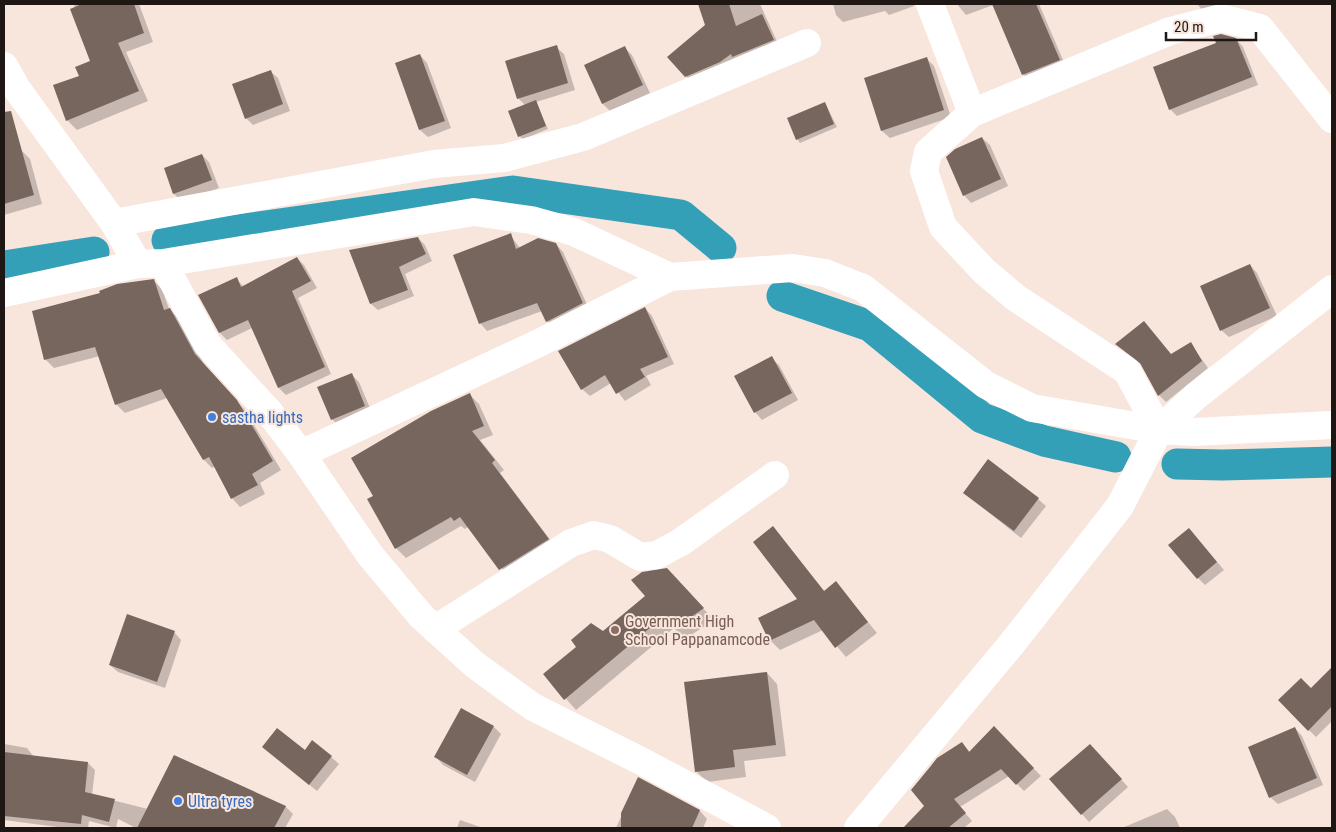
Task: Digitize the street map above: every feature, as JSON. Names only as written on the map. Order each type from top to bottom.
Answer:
[{"type":"street","points":[[930,4],[972,113]]},
{"type":"street","points":[[1159,430],[1127,371],[1016,298],[984,271],[943,226],[924,171],[928,152],[972,113],[1170,32],[1221,18],[1260,28],[1332,119]]},
{"type":"street","points":[[114,224],[434,164],[504,158],[583,137],[807,43]]},
{"type":"street","points":[[4,66],[17,89],[114,224],[151,263],[206,344],[270,413],[301,454],[370,554],[421,616],[475,665],[533,707],[643,762],[767,828]]},
{"type":"street","points":[[4,293],[151,263],[474,212],[531,220],[574,232],[670,277]]},
{"type":"street","points":[[301,454],[539,343],[670,277],[793,268],[825,273],[863,288],[986,385],[1032,408],[1159,430],[1193,432],[1332,425]]},
{"type":"street","points":[[858,828],[1010,646],[1120,506],[1159,430],[1196,396],[1332,289]]},
{"type":"street","points":[[435,629],[572,543],[594,535],[610,539],[640,557],[657,556],[681,542],[775,475]]},
{"type":"building","points":[[82,4],[134,4],[144,33],[118,43],[139,91],[66,121],[53,85],[79,76],[75,67],[90,61],[70,9]]},
{"type":"building","points":[[698,4],[729,4],[736,26],[762,14],[774,40],[732,57],[731,54],[720,62],[685,77],[667,57],[705,25]]},
{"type":"building","points":[[992,4],[1036,4],[1060,60],[1022,75]]},
{"type":"building","points":[[1221,34],[1236,38],[1252,77],[1169,110],[1153,67],[1216,43],[1213,36]]},
{"type":"building","points":[[557,45],[568,83],[517,99],[505,61]]},
{"type":"building","points":[[625,46],[643,85],[602,104],[584,65]]},
{"type":"building","points":[[420,54],[445,121],[419,130],[395,63]]},
{"type":"building","points":[[927,57],[944,110],[881,131],[864,78]]},
{"type":"building","points":[[271,70],[283,104],[245,119],[232,84]]},
{"type":"building","points":[[536,100],[546,126],[518,137],[508,111]]},
{"type":"building","points":[[825,102],[834,124],[796,140],[787,118]]},
{"type":"building","points":[[11,111],[34,195],[4,204],[4,112]]},
{"type":"building","points":[[982,137],[1001,179],[963,196],[946,157],[955,149]]},
{"type":"building","points":[[202,154],[212,180],[173,194],[164,168]]},
{"type":"building","points":[[511,233],[516,249],[538,238],[556,243],[583,303],[546,322],[537,303],[479,324],[453,255]]},
{"type":"building","points":[[418,237],[426,254],[399,267],[408,290],[370,304],[349,250]]},
{"type":"building","points":[[297,257],[311,281],[292,291],[325,367],[278,388],[248,320],[219,333],[198,295],[237,277],[241,287]]},
{"type":"building","points":[[1250,264],[1270,308],[1220,331],[1200,286]]},
{"type":"building","points":[[154,279],[164,310],[170,308],[195,354],[237,400],[273,461],[252,474],[258,485],[231,499],[209,457],[203,460],[161,389],[115,405],[95,347],[44,360],[32,311],[100,293],[99,291],[117,284]]},
{"type":"building","points":[[645,307],[668,357],[640,369],[645,377],[616,394],[605,375],[581,390],[558,351]]},
{"type":"building","points":[[1144,321],[1171,354],[1191,342],[1202,361],[1158,396],[1140,363],[1115,344]]},
{"type":"building","points":[[772,356],[792,393],[754,413],[734,376]]},
{"type":"building","points":[[352,373],[365,406],[331,420],[317,387]]},
{"type":"building","points":[[470,393],[484,426],[472,431],[495,460],[492,463],[549,539],[499,570],[460,517],[454,521],[451,517],[395,549],[367,499],[373,496],[351,458],[431,411]]},
{"type":"building","points":[[988,459],[1039,498],[1014,531],[963,493]]},
{"type":"building","points":[[773,526],[824,591],[836,581],[868,622],[835,648],[814,620],[769,641],[758,618],[797,599],[753,542]]},
{"type":"building","points":[[1189,528],[1217,562],[1197,579],[1168,545]]},
{"type":"building","points":[[667,568],[704,608],[674,629],[663,617],[564,700],[543,674],[576,647],[571,640],[591,623],[603,631],[645,596],[631,580],[642,572]]},
{"type":"building","points":[[127,614],[175,631],[157,682],[109,665]]},
{"type":"building","points":[[1332,667],[1332,706],[1308,731],[1278,700],[1301,678],[1311,688]]},
{"type":"building","points":[[767,672],[776,745],[733,750],[735,767],[695,772],[684,682]]},
{"type":"building","points":[[461,708],[494,726],[467,775],[434,757]]},
{"type":"building","points":[[994,726],[1034,768],[1016,785],[1001,769],[954,799],[966,813],[948,828],[903,828],[924,806],[911,790],[937,758],[962,742],[969,752]]},
{"type":"building","points":[[1295,727],[1317,778],[1269,798],[1248,747]]},
{"type":"building","points":[[277,728],[305,750],[312,740],[332,756],[309,785],[262,747]]},
{"type":"building","points":[[1090,744],[1122,779],[1081,815],[1049,779]]},
{"type":"building","points":[[4,752],[88,762],[85,792],[115,799],[109,822],[82,815],[81,824],[4,816]]},
{"type":"building","points":[[174,755],[286,806],[274,828],[137,828]]},
{"type":"building","points":[[638,777],[700,810],[692,828],[621,828],[621,813]]},
{"type":"waterway","points":[[167,240],[513,191],[681,215],[721,248]]},
{"type":"waterway","points":[[4,266],[94,252]]},
{"type":"waterway","points":[[782,296],[870,326],[982,418],[1044,441],[1116,457]]},
{"type":"waterway","points":[[1177,464],[1222,465],[1332,462]]},
{"type":"place","name":"sastha lights","points":[[212,417]]},
{"type":"place","name":"Government High School Pappanamcode","points":[[615,630]]},
{"type":"place","name":"Ultra tyres","points":[[178,801]]}]
